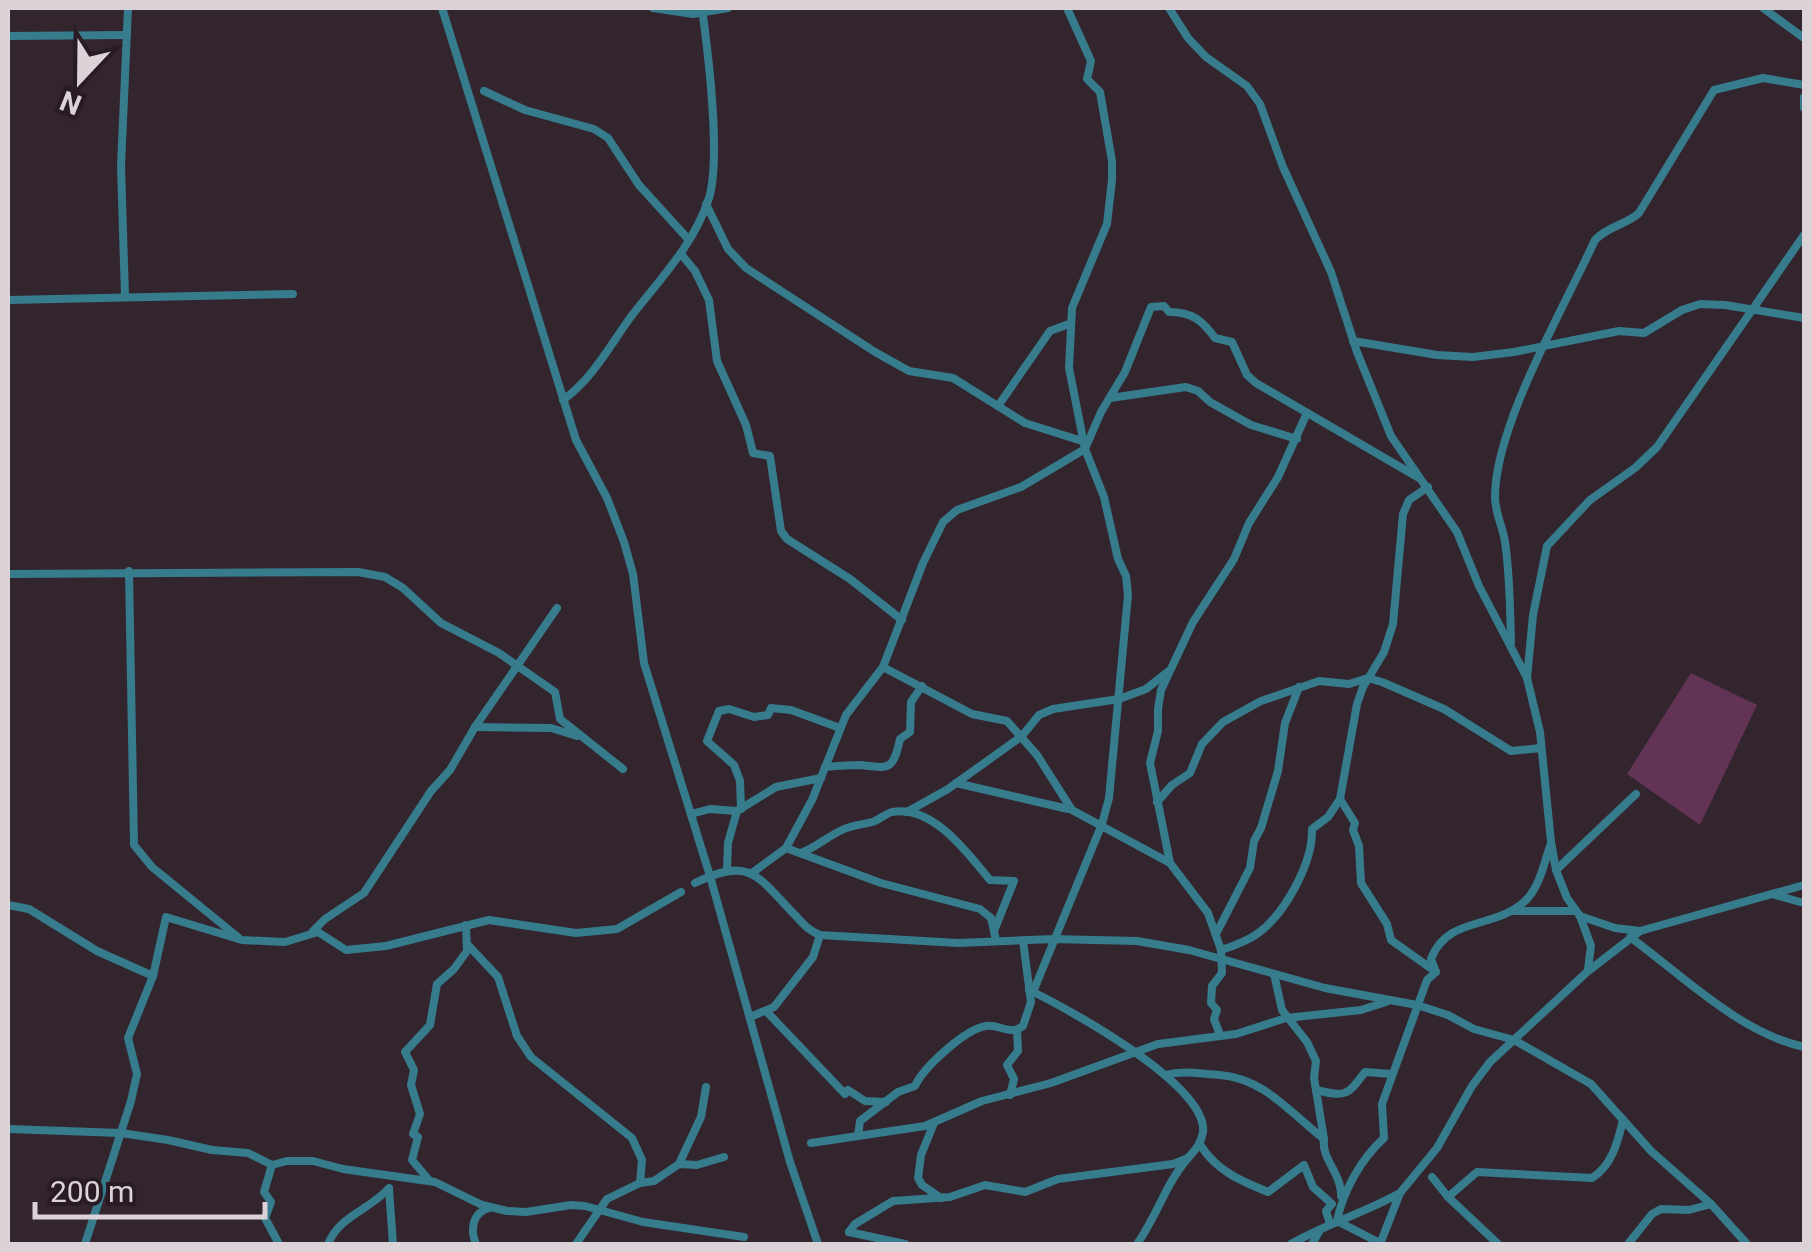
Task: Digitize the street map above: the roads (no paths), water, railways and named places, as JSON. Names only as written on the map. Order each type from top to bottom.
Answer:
[{"type":"street","points":[[125,296],[120,166],[128,8]]},
{"type":"street","points":[[442,8],[576,440],[624,542],[633,574],[644,662],[710,876],[790,1162],[818,1244]]},
{"type":"street","points":[[653,8],[678,14],[728,8]]},
{"type":"street","points":[[1010,1095],[1014,1079],[1008,1065],[1018,1051],[1017,1030],[1028,1016],[1031,991],[1102,824],[1112,776],[1128,585],[1104,497],[1083,445],[1069,368],[1070,324],[1079,289],[1107,224],[1112,161],[1100,92],[1086,79],[1090,61],[1067,8]]},
{"type":"street","points":[[1169,8],[1181,29],[1206,57],[1246,86],[1260,104],[1282,167],[1331,272],[1353,341],[1391,436],[1457,532],[1527,678]]},
{"type":"street","points":[[1764,8],[1804,38]]},
{"type":"street","points":[[563,400],[584,385],[680,254],[706,204],[714,162],[703,10]]},
{"type":"street","points":[[8,36],[127,35]]},
{"type":"street","points":[[1511,651],[1504,537],[1494,494],[1512,418],[1596,240],[1640,213],[1714,90],[1762,78],[1804,86]]},
{"type":"street","points":[[484,91],[525,110],[594,128],[608,138],[639,185],[689,240]]},
{"type":"street","points":[[1804,97],[1804,108]]},
{"type":"street","points":[[706,204],[728,249],[754,274],[890,362],[921,374],[954,378],[1040,430],[1083,445]]},
{"type":"street","points":[[1587,972],[1590,946],[1556,870],[1541,748],[1527,678],[1547,546],[1590,500],[1657,447],[1804,236]]},
{"type":"street","points":[[680,254],[695,272],[708,300],[717,361],[746,426],[752,453],[770,456],[781,531],[789,542],[850,579],[902,620]]},
{"type":"street","points":[[8,300],[293,294]]},
{"type":"street","points":[[1353,341],[1473,357],[1629,330],[1644,333],[1700,304],[1804,318]]},
{"type":"street","points":[[752,873],[786,848],[821,778],[840,728],[883,667],[934,537],[950,514],[1021,487],[1083,445],[1125,372],[1151,307],[1164,306],[1169,312],[1190,314],[1202,320],[1215,338],[1232,342],[1256,384],[1426,483]]},
{"type":"street","points":[[998,406],[1050,332],[1070,324]]},
{"type":"street","points":[[1109,399],[1186,386],[1250,425],[1297,438]]},
{"type":"street","points":[[1170,863],[1150,764],[1161,690],[1201,606],[1234,559],[1249,523],[1278,477],[1307,413]]},
{"type":"street","points":[[1221,954],[1252,937],[1276,914],[1307,856],[1312,829],[1340,800],[1357,704],[1384,652],[1393,624],[1403,514],[1409,500],[1426,483]]},
{"type":"street","points":[[129,571],[134,845],[152,868],[242,940]]},
{"type":"street","points":[[8,574],[358,572],[384,576],[441,622],[499,653],[555,692],[560,719],[623,770]]},
{"type":"street","points":[[86,1244],[137,1074],[128,1038],[153,976],[166,917],[242,940],[285,942],[312,931],[364,893],[557,608]]},
{"type":"street","points":[[883,667],[972,714],[1007,721],[1022,736],[1072,810]]},
{"type":"street","points":[[907,812],[1022,736],[1038,715],[1053,709],[1119,700],[1146,688],[1169,671]]},
{"type":"street","points":[[1157,802],[1172,784],[1190,773],[1202,744],[1223,722],[1261,701],[1319,681],[1350,684],[1368,678],[1444,709],[1511,751],[1541,748]]},
{"type":"street","points":[[825,768],[888,768],[900,739],[910,732],[912,702],[922,686]]},
{"type":"street","points":[[1216,934],[1248,874],[1298,687]]},
{"type":"street","points":[[727,870],[728,843],[739,810],[740,780],[734,765],[707,740],[718,711],[728,709],[754,717],[768,716],[770,708],[785,708],[840,728]]},
{"type":"street","points":[[475,727],[552,728],[586,740]]},
{"type":"street","points":[[690,814],[710,809],[739,810],[776,787],[821,778]]},
{"type":"street","points":[[956,783],[1072,810],[1170,863],[1208,913],[1216,934],[1222,974],[1212,986],[1211,1003],[1217,1010],[1214,1018],[1220,1035]]},
{"type":"street","points":[[1556,870],[1636,794]]},
{"type":"street","points":[[1340,800],[1356,823],[1353,830],[1359,846],[1362,883],[1387,924],[1391,940],[1436,972]]},
{"type":"street","points":[[801,852],[854,824],[874,822],[890,812],[907,812],[937,825],[978,860],[990,880],[1014,881],[995,936]]},
{"type":"street","points":[[1436,972],[1431,959],[1446,934],[1494,920],[1529,896],[1540,878],[1551,842]]},
{"type":"street","points":[[786,848],[881,883],[980,909],[991,918],[995,936]]},
{"type":"street","points":[[696,883],[727,870],[752,873],[806,927],[820,935],[958,944],[995,936],[1022,941],[1137,941],[1221,954],[1274,974],[1448,1015],[1492,1036],[1514,1040],[1592,1084],[1651,1152],[1711,1204],[1746,1244]]},
{"type":"street","points":[[1330,1224],[1380,1244],[1400,1193],[1444,1138],[1490,1062],[1630,937],[1804,886]]},
{"type":"street","points":[[312,931],[346,950],[386,946],[501,920],[562,931],[600,931],[630,922],[681,892]]},
{"type":"street","points":[[1770,894],[1804,902]]},
{"type":"street","points":[[8,905],[29,908],[97,951],[153,976]]},
{"type":"street","points":[[1512,911],[1577,913],[1615,928],[1640,931]]},
{"type":"street","points":[[429,1181],[412,1160],[418,1137],[414,1128],[420,1114],[411,1085],[414,1070],[405,1052],[430,1024],[434,990],[461,960],[466,926]]},
{"type":"street","points":[[750,1017],[767,1012],[813,957],[820,935]]},
{"type":"street","points":[[1630,937],[1740,1020],[1782,1042],[1804,1047]]},
{"type":"street","points":[[1022,941],[1031,991]]},
{"type":"street","points":[[466,944],[498,978],[517,1036],[531,1057],[632,1138],[642,1160],[640,1183]]},
{"type":"street","points":[[1312,1244],[1330,1224],[1372,1149],[1384,1138],[1382,1104],[1427,980],[1436,972]]},
{"type":"street","points":[[1274,974],[1286,1018],[1312,1050],[1316,1061],[1323,1147],[1342,1183],[1341,1200]]},
{"type":"street","points":[[1031,991],[1073,1010],[1165,1075],[1202,1118],[1200,1143],[1137,1244]]},
{"type":"street","points":[[811,1143],[934,1123],[982,1100],[1010,1095],[1158,1044],[1253,1030],[1286,1018],[1361,1010],[1386,1002]]},
{"type":"street","points":[[767,1012],[845,1094],[848,1090],[865,1101],[886,1102]]},
{"type":"street","points":[[858,1136],[860,1121],[898,1092],[915,1086],[922,1071],[978,1028],[1017,1030]]},
{"type":"street","points":[[1165,1075],[1198,1072],[1242,1077],[1324,1138]]},
{"type":"street","points":[[1316,1090],[1341,1095],[1350,1092],[1365,1072],[1392,1074]]},
{"type":"street","points":[[576,1244],[607,1199],[640,1183],[654,1181],[679,1164],[701,1117],[706,1087]]},
{"type":"street","points":[[1448,1197],[1477,1172],[1592,1178],[1603,1172],[1614,1152],[1623,1120]]},
{"type":"street","points":[[934,1123],[918,1178],[940,1198]]},
{"type":"street","points":[[8,1129],[121,1134],[248,1153],[272,1166],[287,1161],[313,1161],[429,1181],[494,1208]]},
{"type":"street","points":[[1201,1146],[1226,1172],[1268,1192],[1304,1165],[1313,1187],[1332,1204],[1326,1211],[1330,1224]]},
{"type":"street","points":[[679,1164],[698,1165],[724,1157]]},
{"type":"street","points":[[905,1244],[849,1232],[888,1202],[940,1198],[984,1185],[1025,1192],[1058,1180],[1172,1164],[1188,1158]]},
{"type":"street","points":[[1426,1163],[1448,1197],[1498,1244]]},
{"type":"street","points":[[272,1166],[264,1192],[271,1202],[265,1218],[279,1244]]},
{"type":"street","points":[[390,1175],[393,1244]]},
{"type":"street","points":[[328,1244],[338,1226],[361,1208],[376,1203],[390,1188]]},
{"type":"street","points":[[1291,1244],[1400,1193]]},
{"type":"street","points":[[1628,1244],[1656,1211],[1688,1210],[1711,1204]]},
{"type":"street","points":[[476,1244],[471,1232],[485,1208],[522,1212],[571,1205],[601,1209],[643,1222],[744,1237]]}]
